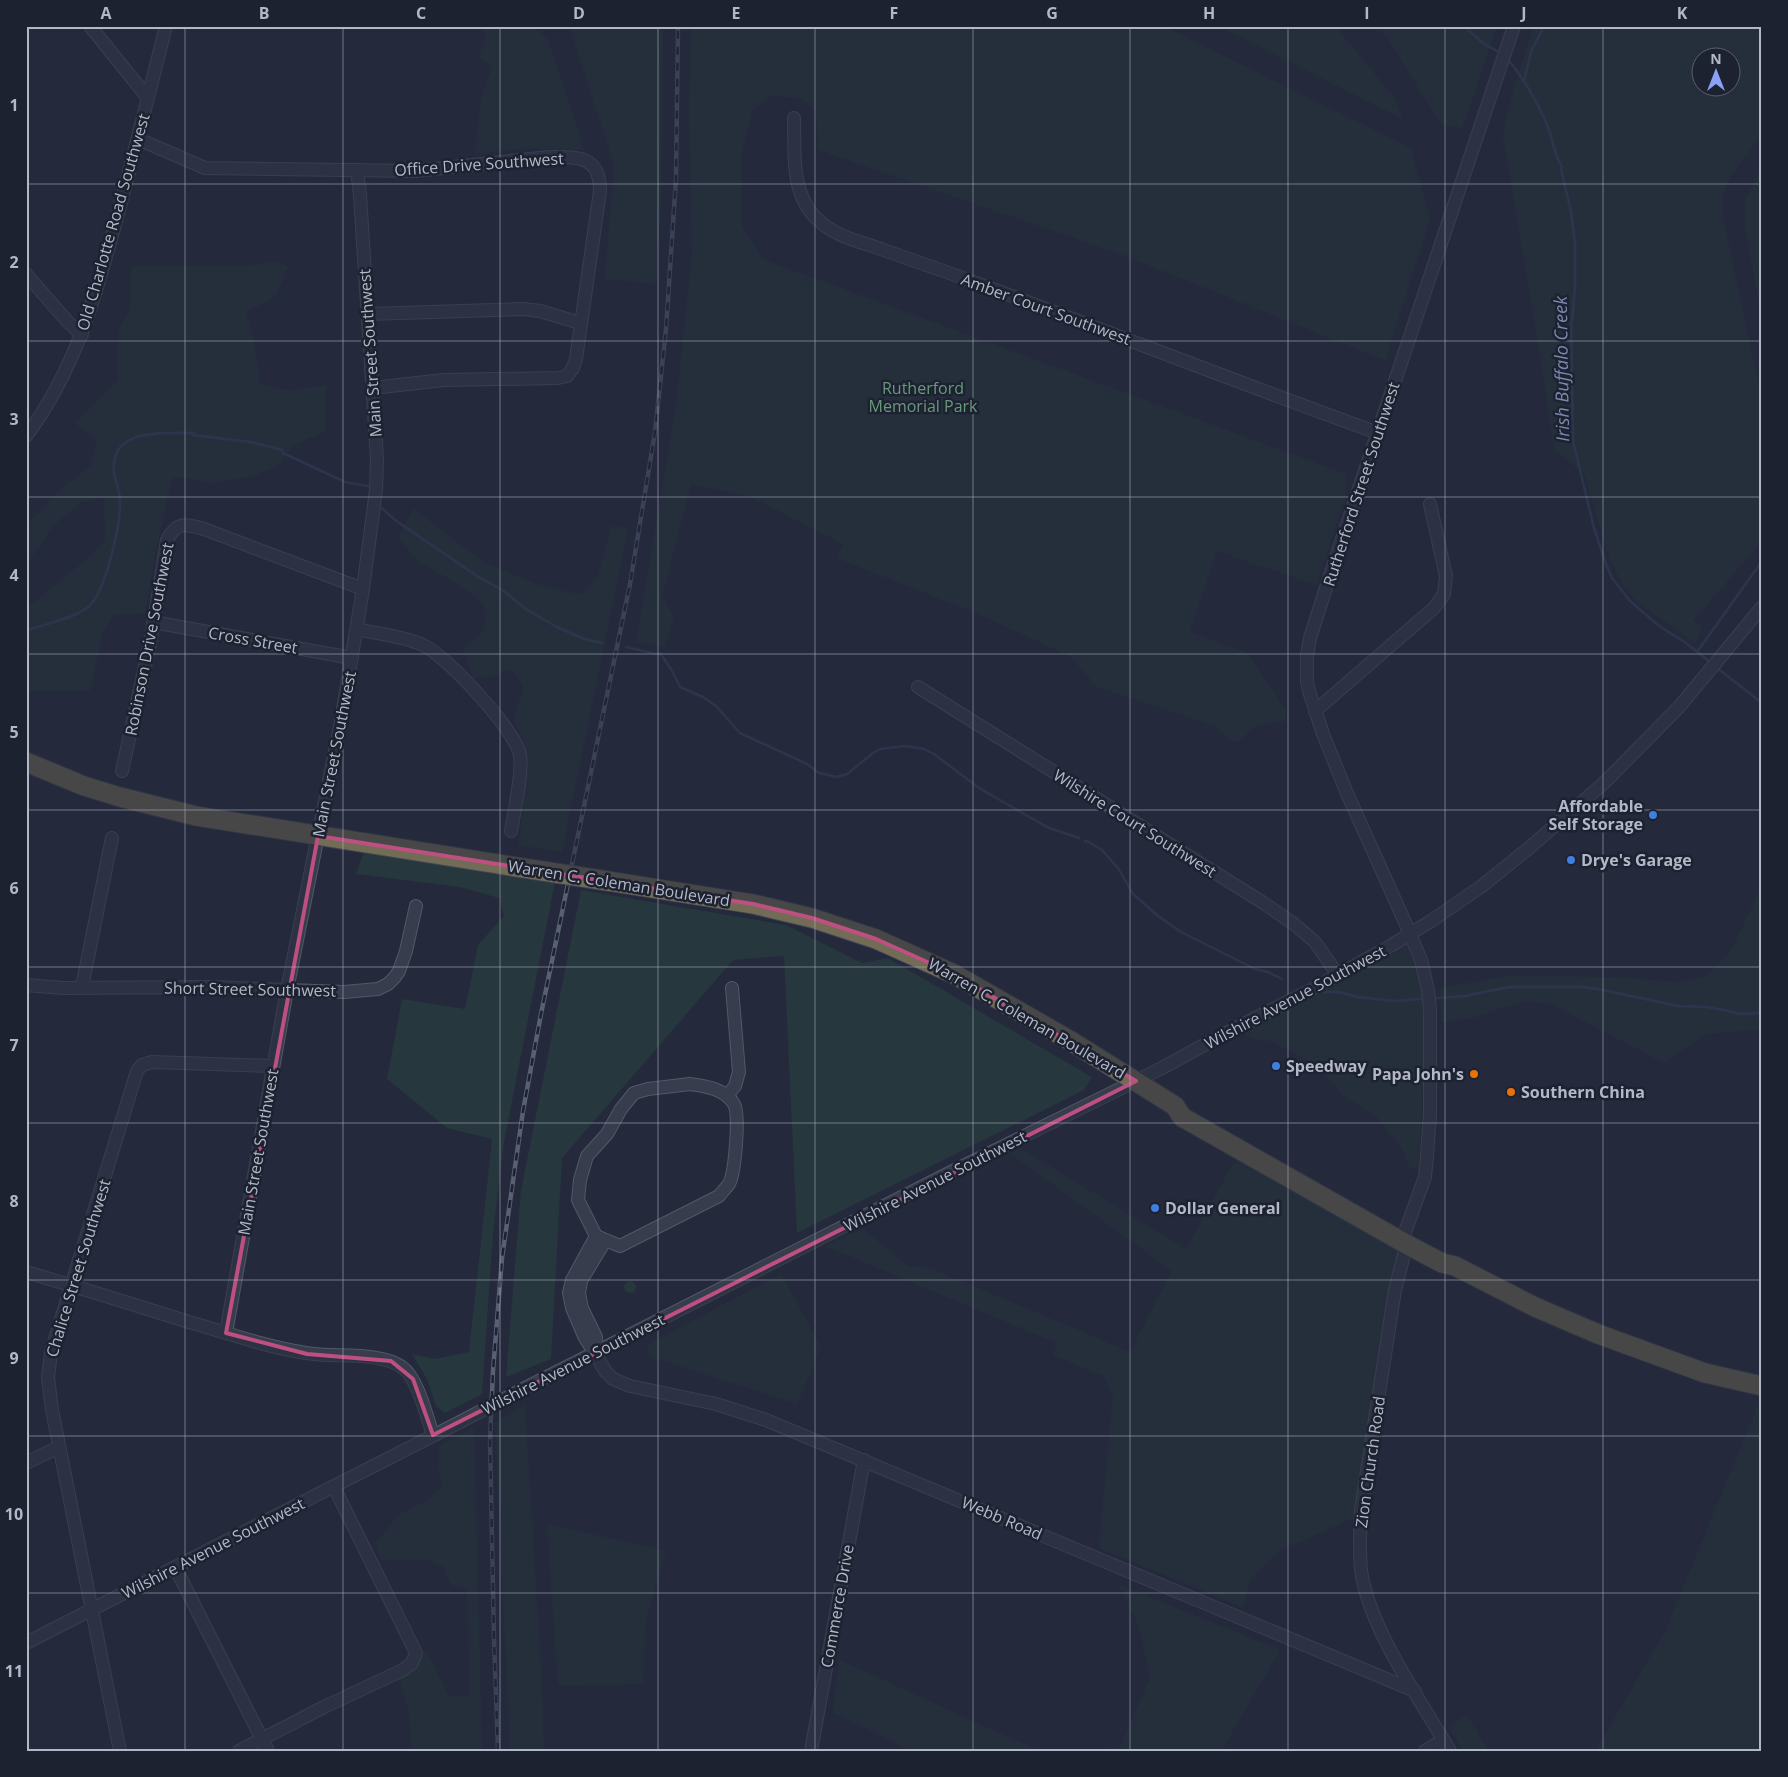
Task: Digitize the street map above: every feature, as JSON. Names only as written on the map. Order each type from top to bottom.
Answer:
[{"type":"highway","name":"Warren C. Coleman Boulevard","points":[[26,762],[84,786],[158,808],[196,816],[753,904],[812,918],[876,939],[954,974],[1071,1040],[1175,1106],[1187,1106],[1407,1238],[1442,1263],[1455,1266],[1535,1307],[1598,1334],[1705,1373],[1762,1386]]},
{"type":"street","points":[[90,26],[148,98]]},
{"type":"street","name":"Old Charlotte Road Southwest","points":[[26,436],[57,387],[75,353],[98,290],[166,26]]},
{"type":"street","name":"Rutherford Street Southwest","points":[[1410,934],[1346,792],[1314,711],[1307,681],[1307,656],[1310,638],[1492,89],[1514,28]]},
{"type":"street","name":"Amber Court Southwest","points":[[794,118],[796,166],[800,192],[806,206],[815,218],[828,228],[848,238],[963,278],[1378,433]]},
{"type":"street","name":"Office Drive Southwest","points":[[138,139],[205,168],[415,170],[570,157],[591,163],[597,170],[600,178],[600,191],[576,359],[573,368],[567,376],[534,380],[444,380],[372,388]]},
{"type":"street","name":"Main Street Southwest","points":[[226,1333],[287,990],[352,658],[364,589],[376,490],[377,459],[357,170]]},
{"type":"street","points":[[26,274],[67,321],[82,335]]},
{"type":"street","points":[[368,314],[523,309],[540,311],[580,323]]},
{"type":"street","points":[[1314,711],[1434,608],[1444,594],[1446,576],[1430,504]]},
{"type":"street","name":"Robinson Drive Southwest","points":[[122,771],[154,622],[167,540],[172,531],[180,525],[190,525],[204,529],[364,589]]},
{"type":"street","name":"Wilshire Avenue Southwest","points":[[26,1642],[1136,1080],[1338,975],[1410,934],[1482,886],[1530,848],[1604,783],[1688,697],[1762,607]]},
{"type":"street","name":"Cross Street","points":[[154,622],[352,658]]},
{"type":"street","points":[[357,629],[423,645],[435,652],[453,668],[504,726],[515,743],[521,758],[511,831]]},
{"type":"street","name":"Wilshire Court Southwest","points":[[918,687],[1286,918],[1314,942],[1338,975]]},
{"type":"street","points":[[82,988],[112,838]]},
{"type":"street","name":"Short Street Southwest","points":[[26,985],[63,988],[210,987],[362,991],[378,989],[388,984],[399,971],[406,951],[416,906]]},
{"type":"street","name":"Zion Church Road","points":[[1410,934],[1420,960],[1428,990],[1430,1011],[1430,1114],[1425,1177],[1407,1238],[1395,1290],[1362,1510],[1360,1546],[1364,1582],[1374,1614],[1387,1644],[1446,1745]]},
{"type":"street","points":[[727,1096],[735,1086],[739,1072],[732,988]]},
{"type":"street","name":"Chalice Street Southwest","points":[[120,1751],[59,1447],[48,1378],[51,1352],[137,1071],[142,1065],[152,1062],[273,1066]]},
{"type":"street","points":[[690,1084],[711,1087],[727,1096],[735,1106],[737,1132],[733,1169],[729,1184],[718,1196],[620,1246],[600,1238],[578,1200],[580,1180],[587,1156],[606,1134],[621,1109],[634,1093],[648,1089],[690,1084]]},
{"type":"street","name":"Webb Road","points":[[600,1238],[572,1280],[570,1293],[572,1308],[584,1336],[606,1372],[620,1383],[716,1404],[766,1420],[1414,1691]]},
{"type":"street","points":[[26,1272],[262,1344],[307,1354],[378,1358],[391,1361],[404,1368],[413,1379],[433,1435]]},
{"type":"street","points":[[26,1463],[59,1447]]},
{"type":"street","name":"Commerce Drive","points":[[811,1751],[864,1460]]},
{"type":"street","points":[[239,1751],[324,1707],[403,1670],[412,1663],[416,1653],[334,1487]]},
{"type":"street","points":[[175,1568],[268,1751]]},
{"type":"street","points":[[1425,1751],[1446,1745]]},
{"type":"highlighted area","points":[[318,836],[753,904],[812,918],[876,939],[954,974],[1136,1081],[433,1435],[413,1379],[391,1361],[307,1354],[226,1333]]},
{"type":"green space","points":[[481,26],[532,26],[548,39],[584,150],[528,148],[475,154],[481,98],[493,65],[478,58],[486,38]]},
{"type":"green space","points":[[569,26],[663,26],[661,199],[656,284],[605,279],[614,164]]},
{"type":"green space","name":"Rutherford Memorial Park","points":[[691,26],[1163,26],[1411,148],[1430,220],[1385,360],[1123,255],[819,150],[816,112],[801,98],[770,96],[752,111],[742,151],[742,226],[762,259],[1346,474],[1346,495],[1317,585],[1217,551],[1190,632],[1247,653],[1285,709],[1285,721],[1256,725],[1240,740],[1233,742],[1216,726],[1097,687],[1070,656],[976,613],[837,558],[843,544],[750,496],[691,484],[662,596],[674,617],[664,646],[636,643],[676,407],[692,253],[689,114]]},
{"type":"green space","points":[[1219,26],[1335,26],[1392,95],[1403,119]]},
{"type":"green space","points":[[1380,26],[1497,26],[1462,128],[1441,124]]},
{"type":"green space","points":[[1533,26],[1762,26],[1762,134],[1730,177],[1722,195],[1722,213],[1762,401],[1762,541],[1693,621],[1703,627],[1696,643],[1637,602],[1624,586],[1610,560],[1585,475],[1554,448],[1535,323],[1503,138],[1507,112]]},
{"type":"green space","points":[[1762,167],[1762,316],[1745,228],[1745,201]]},
{"type":"green space","points":[[277,261],[288,267],[276,296],[246,312],[255,348],[259,384],[288,390],[326,386],[325,432],[294,444],[278,465],[256,475],[210,484],[186,477],[172,478],[156,549],[145,613],[113,615],[102,635],[90,691],[26,691],[26,609],[93,554],[105,540],[104,497],[81,502],[54,525],[26,565],[26,526],[63,487],[90,467],[97,441],[75,423],[118,380],[119,328],[130,309],[130,280],[133,266],[246,266]]},
{"type":"green space","points":[[414,509],[483,562],[536,584],[580,595],[598,577],[611,526],[628,528],[562,852],[518,845],[524,807],[525,742],[513,720],[524,686],[510,668],[497,675],[473,678],[463,648],[472,643],[485,628],[484,604],[455,582],[418,561],[398,537]]},
{"type":"green space","points":[[364,852],[555,882],[504,1142],[493,1234],[482,1394],[445,1413],[436,1406],[427,1379],[412,1354],[435,1359],[469,1352],[492,1139],[447,1128],[387,1079],[402,999],[465,1009],[478,945],[504,916],[499,898],[460,887],[356,874]]},
{"type":"green space","points":[[1762,886],[1762,1029],[1705,1034],[1664,1063],[1549,1003],[1519,1002],[1473,1018],[1441,1022],[1440,988],[1508,976],[1616,977],[1675,982],[1705,977],[1730,953]]},
{"type":"green space","points":[[581,890],[786,925],[862,963],[888,958],[1092,1077],[1084,1090],[797,1233],[784,956],[733,960],[562,1158],[551,1359],[506,1377],[521,1190]]},
{"type":"green space","points":[[1406,944],[1416,968],[1422,993],[1424,1062],[1419,1168],[1410,1168],[1402,1149],[1377,1117],[1341,1094],[1313,1063],[1271,1041],[1257,1040],[1239,1032]]},
{"type":"green space","points":[[1020,1148],[1186,1249],[1231,1167],[1241,1159],[1402,1249],[1395,1261],[1353,1518],[1277,1552],[1250,1579],[1243,1607],[1099,1548],[1113,1395],[1104,1376],[1053,1355],[1057,1343],[825,1246],[863,1229],[908,1266],[930,1268],[1130,1352],[1172,1271],[1011,1154]]},
{"type":"green space","points":[[781,1274],[821,1347],[797,1404],[649,1356],[647,1345]]},
{"type":"green space","points":[[632,1281],[635,1282],[635,1292],[628,1293],[625,1292],[624,1285],[625,1282]]},
{"type":"green space","points":[[525,1405],[542,1685],[544,1751],[510,1751],[495,1422]]},
{"type":"green space","points":[[1758,1405],[1762,1405],[1762,1751],[1595,1751],[1665,1632]]},
{"type":"green space","points":[[474,1428],[482,1751],[412,1751],[408,1709],[399,1676],[427,1652],[448,1695],[470,1697],[467,1589],[451,1585],[443,1566],[428,1560],[381,1560],[375,1543],[401,1513],[428,1500],[442,1487],[438,1467],[440,1446]]},
{"type":"green space","points":[[547,1524],[666,1551],[645,1624],[643,1684],[558,1685]]},
{"type":"green space","points":[[1119,1585],[1280,1650],[1221,1751],[1094,1751],[1120,1747],[1150,1679],[1139,1626]]},
{"type":"green space","points":[[839,1660],[1039,1751],[912,1751],[833,1712]]},
{"type":"green space","points":[[1467,1715],[1489,1751],[1463,1751],[1449,1727]]},
{"type":"waterway","name":"Irish Buffalo Creek","points":[[1464,26],[1484,44],[1501,53]]},
{"type":"waterway","points":[[1524,81],[1531,52],[1544,26]]},
{"type":"waterway","name":"Irish Buffalo Creek","points":[[1506,58],[1524,82],[1546,122],[1562,167],[1561,170],[1571,211],[1575,244],[1575,288],[1571,330],[1573,441],[1594,528],[1606,564],[1612,578],[1630,601],[1659,626],[1686,643],[1710,662]]},
{"type":"waterway","points":[[26,631],[62,620],[80,612],[87,608],[98,594],[108,568],[116,538],[120,511],[119,490],[114,474],[115,459],[119,449],[127,441],[150,434],[194,433],[193,435],[251,442],[282,450],[283,453],[345,482],[368,486]]},
{"type":"waterway","points":[[382,508],[395,520],[477,576],[504,591],[524,608],[557,627],[584,639],[602,643]]},
{"type":"waterway","points":[[1697,652],[1762,561]]},
{"type":"waterway","points":[[626,647],[656,654],[660,653],[680,687],[703,697],[716,706],[740,733],[807,764],[819,773],[837,777],[847,774],[880,749],[906,746],[924,749],[934,754],[979,788],[1026,815],[1049,828],[1079,838]]},
{"type":"waterway","name":"Irish Buffalo Creek","points":[[1716,667],[1762,703]]},
{"type":"waterway","points":[[1085,841],[1102,850],[1118,868],[1133,894],[1158,916],[1181,932],[1255,969],[1268,972],[1282,979]]},
{"type":"waterway","points":[[1437,998],[1465,996],[1509,987],[1582,987],[1678,1006],[1707,1007],[1739,1014],[1762,1013]]},
{"type":"waterway","points":[[1323,992],[1340,992],[1357,997],[1395,1001],[1421,999]]},
{"type":"railway","points":[[498,1751],[490,1441],[493,1371],[502,1258],[523,1111],[541,1014],[630,584],[655,432],[666,329],[676,179],[678,26]]},
{"type":"place","name":"Affordable Self Storage","points":[[1653,815]]},
{"type":"place","name":"Drye's Garage","points":[[1571,860]]},
{"type":"place","name":"Speedway","points":[[1276,1066]]},
{"type":"place","name":"Papa John's","points":[[1474,1074]]},
{"type":"place","name":"Southern China","points":[[1511,1092]]},
{"type":"place","name":"Dollar General","points":[[1155,1208]]}]
